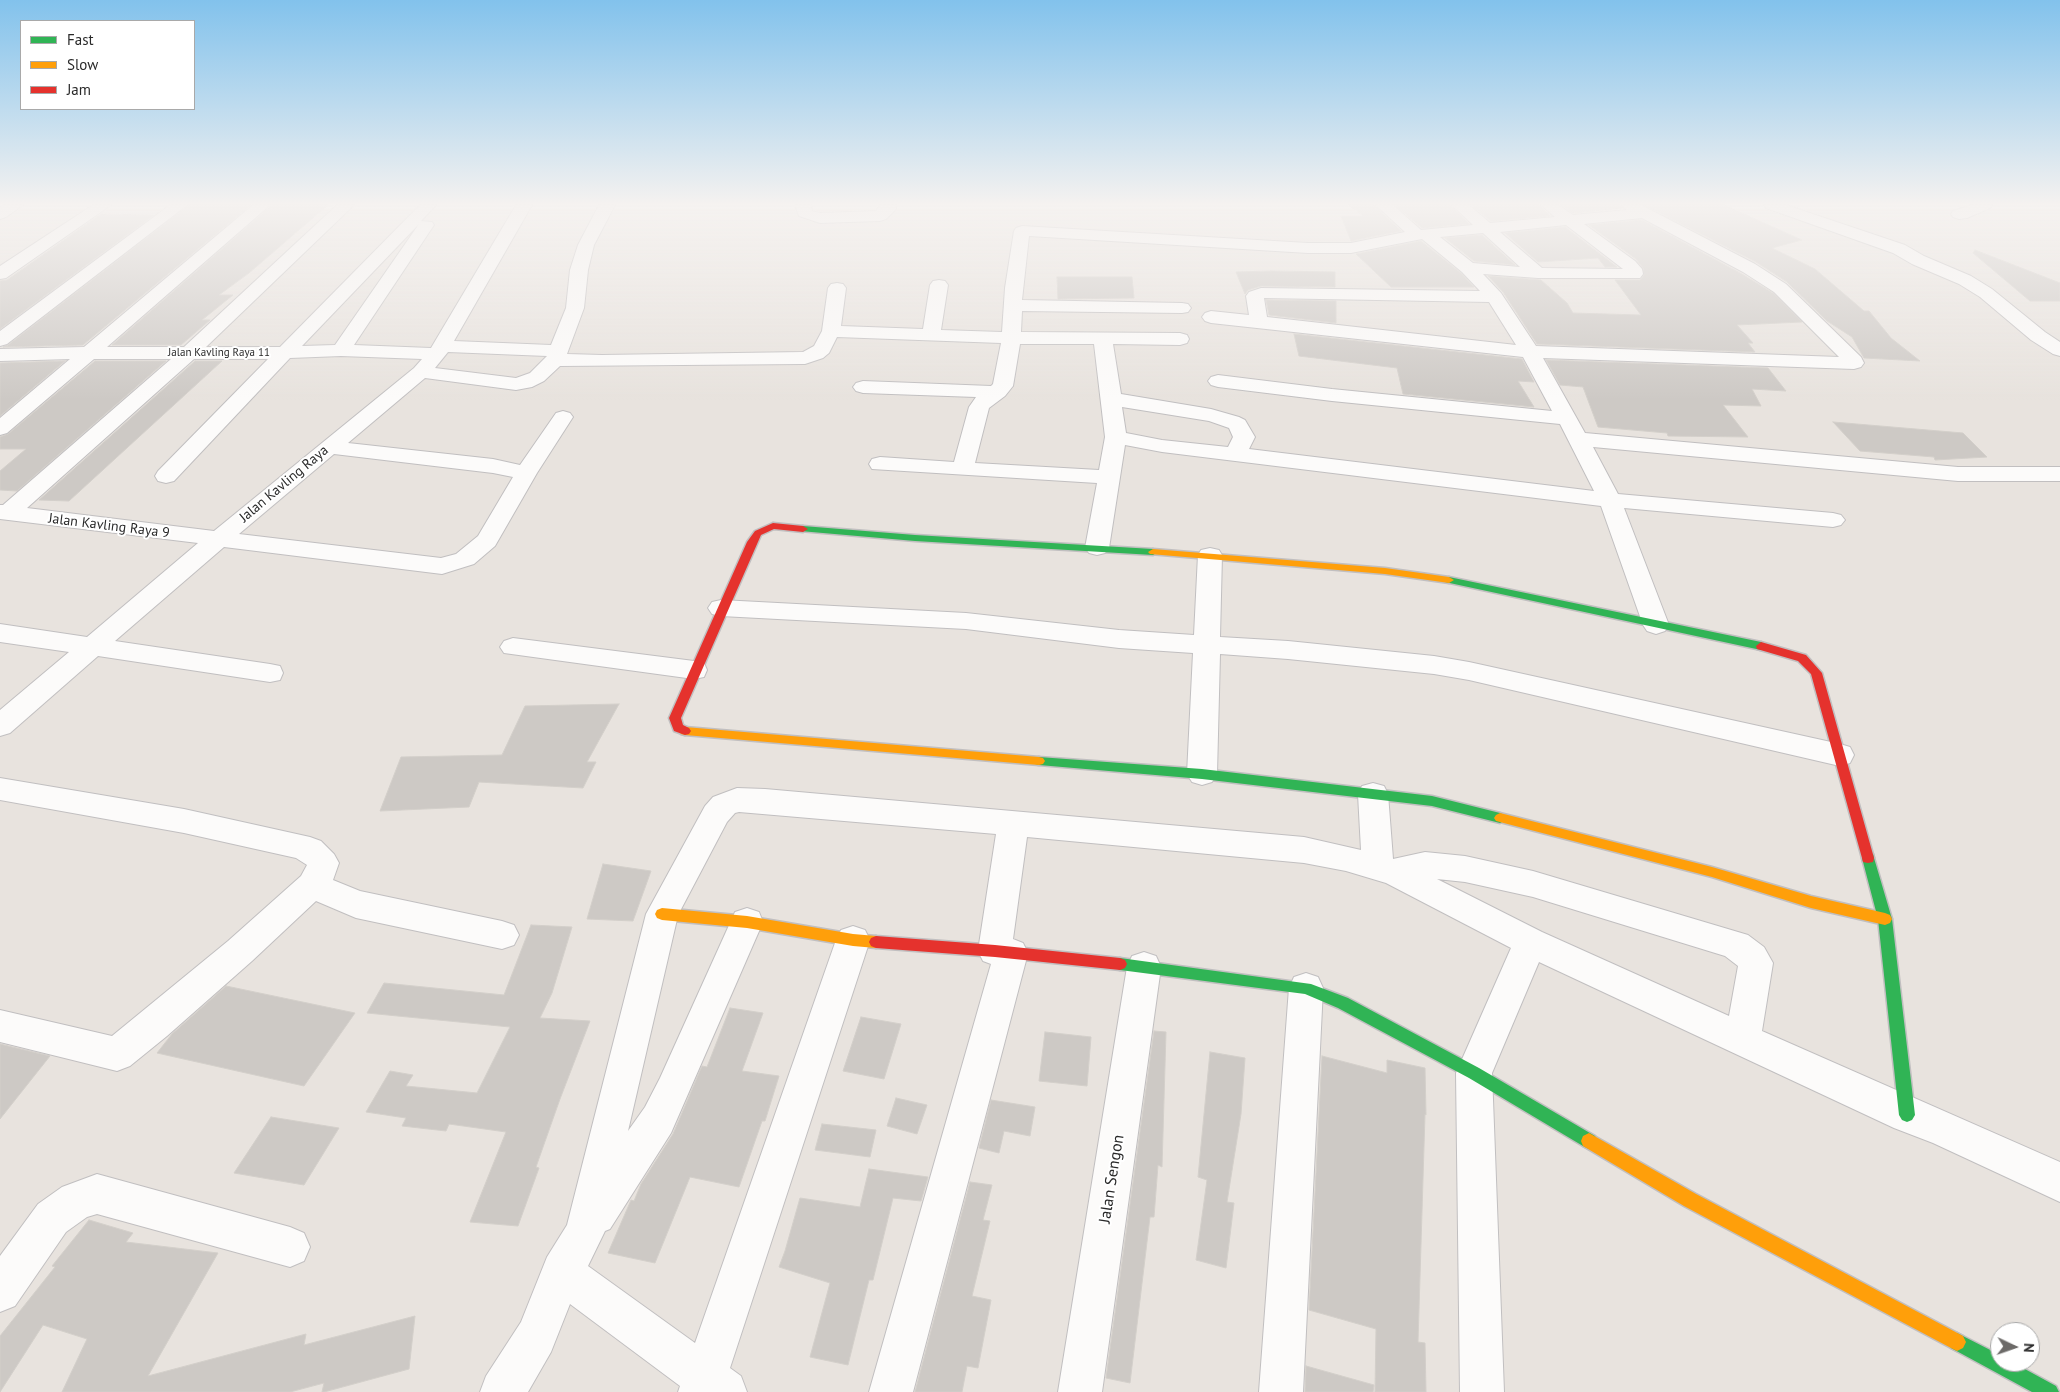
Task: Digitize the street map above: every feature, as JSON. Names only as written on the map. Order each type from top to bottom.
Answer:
[{"type":"street","points":[[0,340],[93,270]]},
{"type":"street","points":[[0,429],[87,352],[185,270]]},
{"type":"street","points":[[4,512],[188,353],[277,270]]},
{"type":"street","points":[[166,476],[369,270]]},
{"type":"street","points":[[341,350],[391,270]]},
{"type":"street","name":"Jalan Kavling Raya","points":[[0,726],[218,540],[421,372],[439,350],[486,270]]},
{"type":"street","points":[[421,372],[506,383],[525,383],[537,377],[557,356],[576,308],[579,270]]},
{"type":"street","points":[[962,468],[979,407],[998,392],[1005,380],[1017,270]]},
{"type":"street","points":[[1470,270],[1494,297],[1530,352],[1610,500],[1656,625]]},
{"type":"street","points":[[1495,270],[1538,273],[1634,274],[1633,270]]},
{"type":"street","points":[[1535,270],[1538,273]]},
{"type":"street","points":[[1211,317],[1530,352],[1700,357],[1835,364],[1854,363],[1780,288],[1752,270]]},
{"type":"street","points":[[1941,270],[1965,280],[1986,293],[2038,336],[2060,350]]},
{"type":"street","points":[[930,335],[939,284]]},
{"type":"street","points":[[837,288],[831,331],[1011,338],[1180,340]]},
{"type":"street","points":[[1259,322],[1255,296],[1261,293],[1494,297]]},
{"type":"street","points":[[1013,305],[1182,308]]},
{"type":"street","name":"Jalan Kavling Raya 11","points":[[0,355],[87,352],[285,353],[341,350],[439,350],[557,356],[602,361],[805,358],[816,354],[822,349],[831,331]]},
{"type":"street","points":[[1097,548],[1116,437],[1103,338]]},
{"type":"street","points":[[1218,381],[1332,395],[1567,419]]},
{"type":"street","points":[[864,387],[998,392]]},
{"type":"street","points":[[1111,399],[1211,415],[1232,421],[1238,424],[1244,437],[1235,455]]},
{"type":"street","name":"Jalan Kavling Raya 9","points":[[4,512],[218,540],[442,566],[465,559],[487,541],[516,493],[526,472],[563,417]]},
{"type":"street","points":[[1116,437],[1162,446],[1610,500],[1833,520]]},
{"type":"street","points":[[1578,439],[1958,474],[2060,474]]},
{"type":"street","points":[[328,448],[493,466],[526,472]]},
{"type":"street","points":[[880,464],[1110,477]]},
{"type":"street","points":[[1885,919],[1811,902],[1712,872],[1441,803],[1202,774],[683,731],[675,723],[674,718],[721,608],[752,542],[758,533],[773,526],[915,538],[1210,555],[1429,577],[1467,583],[1783,651],[1802,658],[1816,673],[1885,919],[1908,1115]]},
{"type":"street","points":[[1202,774],[1210,555]]},
{"type":"street","points":[[721,608],[966,621],[1119,639],[1288,650],[1434,665],[1469,671],[1840,755]]},
{"type":"street","points":[[0,633],[93,648],[270,672]]},
{"type":"street","points":[[513,647],[694,670]]},
{"type":"street","points":[[0,789],[184,821],[310,850],[323,863],[320,874],[312,885],[225,963],[117,1054],[0,1026]]},
{"type":"street","points":[[1373,794],[1387,870]]},
{"type":"street","points":[[585,1232],[662,914],[716,814],[724,805],[737,800],[1304,850],[1346,858],[1387,870],[1530,942],[1908,1115],[1941,1126],[2060,1182]]},
{"type":"street","points":[[891,1392],[1003,952],[1013,825]]},
{"type":"street","points":[[1387,870],[1425,866],[1465,869],[1533,884],[1736,945],[1752,957],[1756,963],[1743,1040]]},
{"type":"street","points":[[312,885],[356,904],[502,935]]},
{"type":"street","points":[[662,914],[747,922],[853,940],[1003,952],[1293,984],[1306,988],[1343,1003],[1474,1073],[1690,1200],[2050,1392]]},
{"type":"street","points":[[502,1392],[536,1337],[562,1272],[585,1232],[658,1120],[674,1090],[747,922]]},
{"type":"street","points":[[562,1272],[710,1387],[853,940]]},
{"type":"street","points":[[1482,1392],[1474,1073],[1530,942]]},
{"type":"street","name":"Jalan Sengon","points":[[1080,1392],[1144,967]]},
{"type":"street","points":[[1281,1392],[1306,988]]},
{"type":"street","points":[[0,1291],[52,1218],[76,1201],[96,1194],[290,1247]]},
{"type":"building","points":[[21,270],[80,270],[0,329],[0,281],[7,280]]},
{"type":"building","points":[[105,270],[173,270],[83,345],[3,347]]},
{"type":"building","points":[[198,270],[253,270],[219,295],[233,295],[202,320],[210,320],[181,345],[112,345]]},
{"type":"building","points":[[1373,270],[1457,270],[1474,287],[1391,287]]},
{"type":"building","points":[[1643,270],[1735,270],[1773,293],[1802,322],[1737,325],[1753,343],[1748,343],[1755,352],[1537,344],[1503,292],[1488,276],[1541,280],[1567,303],[1573,313],[1641,315],[1615,280],[1640,280],[1644,275]]},
{"type":"building","points":[[1768,270],[1816,270],[1864,311],[1869,311],[1891,338],[1920,361],[1864,358],[1852,337],[1827,321],[1787,282]]},
{"type":"building","points":[[1993,270],[2026,270],[2060,283],[2060,301],[2030,301]]},
{"type":"building","points":[[1236,272],[1335,272],[1335,287],[1261,286],[1248,290],[1245,294]]},
{"type":"building","points":[[1057,277],[1132,277],[1134,298],[1058,299]]},
{"type":"building","points":[[1266,300],[1336,301],[1336,323],[1269,315]]},
{"type":"building","points":[[1294,334],[1522,359],[1534,382],[1518,381],[1534,407],[1403,394],[1397,368],[1299,356]]},
{"type":"building","points":[[1546,360],[1768,368],[1786,391],[1752,389],[1761,406],[1723,405],[1748,437],[1668,436],[1667,433],[1598,427],[1583,387],[1560,385]]},
{"type":"building","points":[[65,361],[0,416],[0,363]]},
{"type":"building","points":[[95,361],[166,361],[17,491],[0,490],[0,471],[26,449],[0,449],[0,437],[8,434]]},
{"type":"building","points":[[195,361],[222,361],[69,501],[39,500]]},
{"type":"building","points":[[1833,422],[1963,433],[1987,457],[1935,460],[1934,457],[1860,451]]},
{"type":"building","points":[[619,704],[587,762],[596,762],[583,788],[479,782],[469,807],[380,811],[401,757],[502,755],[525,706]]},
{"type":"building","points":[[603,864],[651,871],[633,921],[587,919]]},
{"type":"building","points":[[531,925],[572,927],[552,993],[540,1018],[590,1021],[536,1167],[539,1168],[518,1226],[470,1222],[506,1132],[449,1124],[446,1131],[402,1126],[406,1118],[366,1112],[390,1071],[413,1075],[406,1086],[477,1093],[510,1027],[367,1013],[384,983],[504,995]]},
{"type":"building","points":[[226,986],[355,1013],[304,1086],[157,1053],[172,1034]]},
{"type":"building","points":[[730,1008],[763,1013],[742,1071],[779,1076],[765,1121],[762,1121],[739,1187],[690,1177],[655,1263],[608,1253],[631,1200],[634,1201],[641,1184],[673,1134],[702,1066],[707,1067]]},
{"type":"building","points":[[861,1017],[901,1024],[884,1079],[843,1071]]},
{"type":"building","points":[[1154,1031],[1166,1032],[1162,1167],[1158,1165],[1154,1217],[1150,1217],[1130,1383],[1106,1378]]},
{"type":"building","points":[[1045,1032],[1091,1037],[1087,1086],[1039,1081]]},
{"type":"building","points":[[0,1044],[50,1056],[0,1119]]},
{"type":"building","points":[[1210,1052],[1245,1058],[1241,1114],[1227,1202],[1234,1203],[1226,1268],[1196,1260],[1207,1180],[1198,1177]]},
{"type":"building","points":[[1322,1056],[1387,1073],[1387,1060],[1425,1068],[1426,1115],[1418,1342],[1425,1343],[1426,1392],[1375,1392],[1376,1329],[1309,1310]]},
{"type":"building","points":[[896,1098],[927,1105],[917,1134],[887,1126]]},
{"type":"building","points":[[991,1100],[1035,1107],[1030,1136],[1004,1131],[999,1153],[979,1148]]},
{"type":"building","points":[[271,1117],[339,1128],[304,1185],[234,1173]]},
{"type":"building","points":[[822,1124],[876,1130],[870,1157],[815,1150]]},
{"type":"building","points":[[869,1169],[928,1177],[921,1201],[893,1198],[873,1280],[869,1280],[848,1365],[810,1357],[830,1283],[779,1267],[800,1198],[860,1207]]},
{"type":"building","points":[[970,1182],[992,1185],[983,1220],[990,1221],[972,1296],[991,1300],[978,1368],[967,1366],[962,1392],[915,1392]]},
{"type":"building","points":[[89,1220],[133,1233],[126,1242],[218,1253],[148,1376],[306,1334],[304,1345],[415,1316],[409,1369],[324,1392],[322,1392],[324,1383],[290,1392],[62,1392],[87,1339],[43,1325],[0,1392],[0,1336],[55,1267],[52,1266]]},
{"type":"building","points":[[1306,1366],[1374,1385],[1373,1392],[1305,1392]]},
{"type":"traffic: fast","points":[[803,529],[915,538],[1153,552]]},
{"type":"traffic: fast","points":[[1449,580],[1761,646]]},
{"type":"traffic: fast","points":[[1039,761],[1202,774],[1432,801],[1500,818]]},
{"type":"traffic: fast","points":[[1868,858],[1885,919],[1907,1115]]},
{"type":"traffic: fast","points":[[1120,964],[1306,988],[1343,1003],[1474,1073],[1589,1141]]},
{"type":"traffic: fast","points":[[1957,1342],[2050,1392]]},
{"type":"traffic: slow","points":[[1153,552],[1385,571],[1449,580]]},
{"type":"traffic: slow","points":[[685,731],[1039,761]]},
{"type":"traffic: slow","points":[[1500,818],[1712,872],[1811,902],[1885,919]]},
{"type":"traffic: slow","points":[[662,914],[747,922],[853,940],[876,942]]},
{"type":"traffic: slow","points":[[1589,1141],[1690,1200],[1957,1342]]},
{"type":"traffic: jam","points":[[685,731],[678,728],[675,718],[752,542],[758,533],[773,526],[803,529]]},
{"type":"traffic: jam","points":[[1761,646],[1802,658],[1816,673],[1868,858]]},
{"type":"traffic: jam","points":[[876,942],[995,951],[1120,964]]}]
